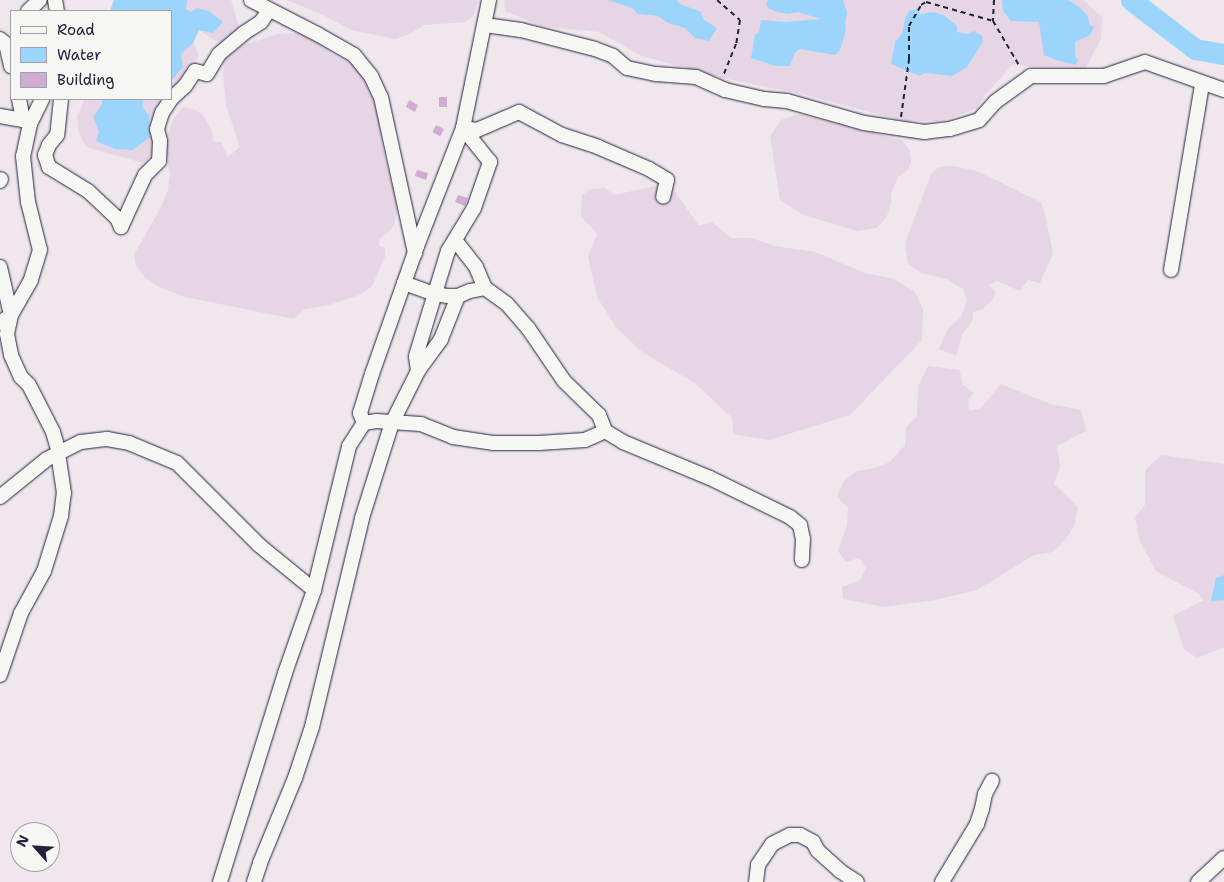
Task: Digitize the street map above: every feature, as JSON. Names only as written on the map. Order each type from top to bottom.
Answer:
[{"type":"street","points":[[29,10],[40,0]]},
{"type":"street","points":[[251,0],[319,35],[354,56],[372,76],[382,97],[415,253]]},
{"type":"street","points":[[364,423],[360,413],[404,283],[463,128],[489,0]]},
{"type":"street","points":[[172,98],[185,86],[195,71],[207,74],[219,54],[244,32],[261,22],[269,10]]},
{"type":"street","points":[[485,25],[521,30],[595,49],[613,56],[628,68],[656,74],[696,76],[725,90],[787,102],[864,123],[924,132],[950,129],[979,120],[995,102],[1031,76],[1104,76],[1145,62],[1202,84],[1224,90]]},
{"type":"street","points":[[4,43],[10,63]]},
{"type":"street","points":[[1172,270],[1202,84]]},
{"type":"street","points":[[6,319],[31,280],[40,250],[28,202],[23,156],[27,122],[19,100]]},
{"type":"street","points":[[27,122],[41,100]]},
{"type":"street","points":[[23,156],[36,159],[45,154],[57,135],[61,100]]},
{"type":"street","points":[[45,154],[49,167],[88,191],[117,218],[121,227],[145,175],[159,161],[160,141],[157,129],[162,113],[170,100]]},
{"type":"street","points":[[463,128],[477,130],[519,112],[562,136],[598,147],[649,169],[667,180],[663,197]]},
{"type":"street","points":[[0,116],[27,122]]},
{"type":"street","points":[[418,372],[416,356],[448,251],[474,208],[490,162],[463,128]]},
{"type":"street","points":[[455,240],[476,267],[485,288],[507,304],[528,328],[564,381],[599,415],[605,431],[623,442],[669,460],[790,517],[800,525],[803,539],[802,560]]},
{"type":"street","points":[[0,267],[11,355],[21,377],[29,385],[53,432],[59,453],[64,493],[61,516],[44,571],[21,613],[0,676]]},
{"type":"street","points":[[404,283],[435,294],[458,296],[470,290],[485,288]]},
{"type":"street","points":[[254,882],[295,778],[312,727],[360,527],[392,423],[418,372],[441,339],[458,296]]},
{"type":"street","points":[[220,882],[285,673],[314,590],[349,446],[364,423],[376,421],[421,424],[453,437],[494,443],[584,440],[605,431]]},
{"type":"street","points":[[0,497],[47,459],[81,442],[107,439],[129,443],[177,464],[259,545],[314,590]]},
{"type":"street","points":[[942,882],[976,824],[985,794],[992,782]]},
{"type":"street","points":[[756,882],[758,865],[772,844],[790,835],[800,835],[813,842],[818,851],[840,871],[858,882]]},
{"type":"street","points":[[1198,882],[1224,858]]},
{"type":"path","points":[[717,0],[740,20],[736,44],[721,82],[725,90]]},
{"type":"path","points":[[994,0],[993,21],[1021,70],[1031,76]]},
{"type":"path","points":[[898,128],[905,102],[905,76],[909,59],[908,26],[921,5],[926,2],[993,21]]},
{"type":"shaded area","points":[[114,0],[231,0],[239,28],[230,39],[219,43],[199,30],[193,43],[199,54],[193,71],[172,90],[172,10],[110,10]]},
{"type":"shaded area","points":[[287,0],[477,0],[478,3],[473,16],[466,22],[424,25],[408,35],[395,39],[351,30],[327,17]]},
{"type":"shaded area","points":[[504,0],[1083,0],[1102,17],[1101,39],[1084,71],[1075,73],[1013,64],[985,95],[977,108],[944,121],[904,121],[801,94],[718,77],[642,56],[599,32],[541,26],[505,11]]},
{"type":"shaded area","points":[[300,33],[316,39],[331,53],[350,62],[366,77],[376,94],[382,145],[387,167],[396,191],[398,208],[394,225],[388,233],[380,238],[379,245],[385,248],[385,257],[372,286],[362,294],[329,305],[305,309],[294,319],[185,297],[159,287],[145,277],[136,266],[134,254],[159,211],[168,190],[170,174],[165,151],[167,135],[174,118],[183,107],[194,109],[203,115],[212,131],[213,141],[221,142],[228,157],[240,147],[226,105],[223,76],[224,58],[244,45],[277,34]]},
{"type":"shaded area","points":[[85,100],[165,100],[154,154],[143,163],[86,147],[79,133],[77,116]]},
{"type":"shaded area","points":[[798,114],[902,140],[909,149],[911,162],[908,170],[898,177],[891,193],[891,203],[887,216],[877,228],[857,231],[804,215],[780,200],[770,136],[781,120]]},
{"type":"shaded area","points":[[954,166],[977,171],[1041,202],[1053,253],[1040,283],[1028,280],[1020,291],[997,281],[989,285],[995,291],[994,298],[982,310],[973,312],[972,321],[962,335],[956,356],[939,349],[947,330],[961,317],[967,301],[963,289],[946,279],[921,273],[908,264],[905,243],[931,174],[939,167]]},
{"type":"shaded area","points":[[669,183],[699,226],[712,222],[731,238],[751,238],[775,246],[815,252],[865,273],[894,279],[915,292],[923,309],[922,340],[850,415],[769,440],[733,434],[732,418],[696,384],[642,352],[616,327],[597,297],[588,256],[597,234],[581,216],[582,195],[591,189],[605,188],[614,195]]},
{"type":"shaded area","points":[[928,366],[960,370],[962,384],[974,393],[968,399],[969,411],[981,408],[1001,384],[1050,404],[1081,410],[1086,431],[1057,446],[1060,467],[1054,484],[1078,507],[1074,526],[1066,539],[1053,552],[1034,555],[977,590],[935,600],[884,607],[843,599],[842,587],[860,580],[866,568],[859,558],[846,562],[838,551],[847,525],[848,508],[837,496],[844,481],[857,471],[875,468],[890,462],[905,445],[906,428],[917,416],[918,386]]},
{"type":"shaded area","points":[[1162,455],[1224,464],[1224,647],[1197,658],[1184,649],[1173,616],[1204,600],[1199,594],[1156,571],[1140,542],[1135,518],[1145,505],[1145,470]]},
{"type":"water","points":[[114,0],[187,0],[186,9],[191,12],[197,8],[209,11],[223,22],[213,33],[199,30],[193,43],[181,54],[183,67],[172,80],[172,10],[110,10]]},
{"type":"water","points":[[608,0],[676,0],[680,4],[701,12],[704,20],[717,28],[709,41],[695,38],[685,28],[668,23],[658,16],[638,14],[632,8]]},
{"type":"water","points":[[768,0],[843,0],[847,13],[846,30],[840,50],[835,55],[799,49],[795,53],[790,66],[776,66],[751,58],[755,35],[759,32],[761,20],[785,22],[821,19],[798,12],[787,14],[774,11],[768,8],[766,4]]},
{"type":"water","points":[[1002,0],[1067,0],[1078,6],[1088,16],[1089,24],[1094,27],[1090,35],[1075,42],[1075,56],[1078,60],[1076,65],[1044,55],[1039,22],[1011,21],[1003,11]]},
{"type":"water","points":[[918,9],[920,14],[934,12],[945,16],[957,26],[957,32],[967,34],[974,31],[982,36],[983,42],[967,67],[952,76],[925,73],[920,76],[891,64],[895,42],[902,34],[905,19],[909,11]]},
{"type":"water","points":[[102,100],[144,100],[142,106],[149,116],[150,137],[133,150],[115,149],[96,141],[99,131],[93,117],[102,104]]},
{"type":"water","points":[[1224,575],[1224,600],[1211,601],[1216,578]]},
{"type":"building","points":[[439,97],[447,97],[447,107],[439,107]]},
{"type":"building","points":[[409,100],[418,105],[415,112],[406,107]]},
{"type":"building","points":[[436,125],[444,129],[440,136],[432,132]]},
{"type":"building","points":[[417,170],[428,173],[426,180],[415,176]]},
{"type":"building","points":[[458,195],[468,198],[465,206],[455,202]]},
{"type":"waterway","points":[[1131,0],[1195,49],[1224,54]]}]
